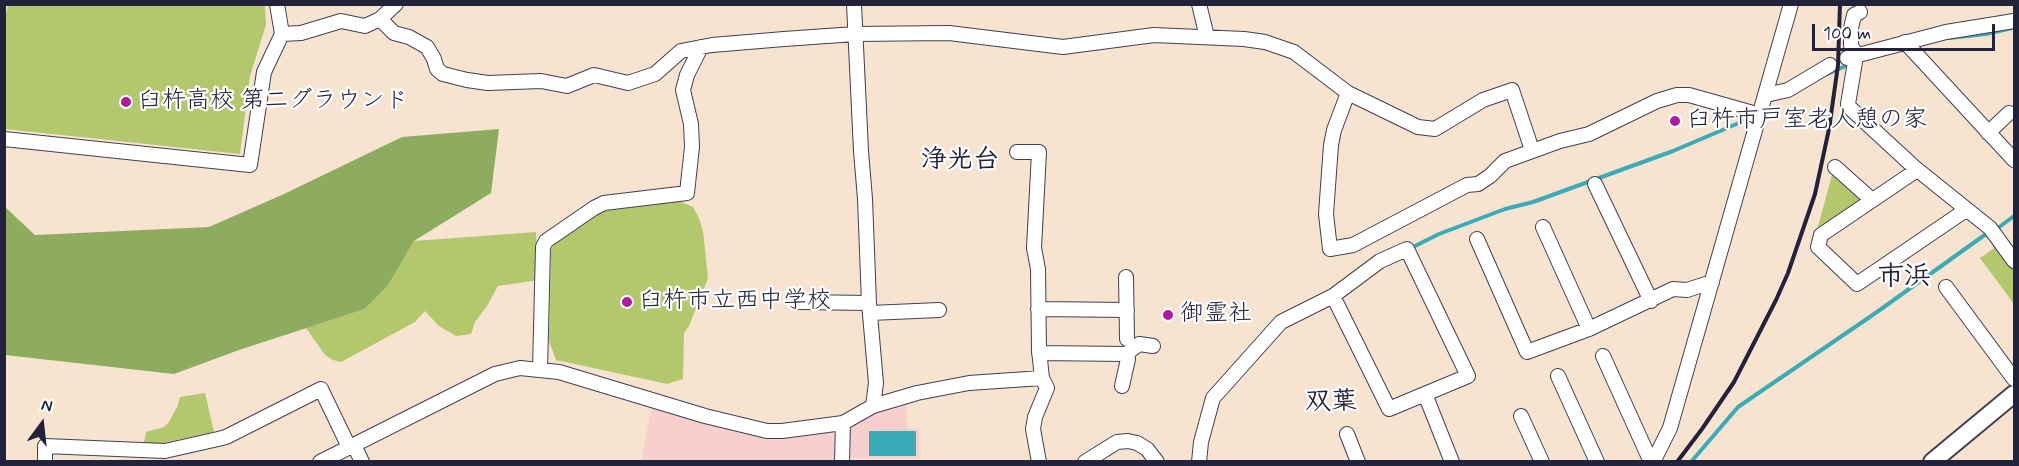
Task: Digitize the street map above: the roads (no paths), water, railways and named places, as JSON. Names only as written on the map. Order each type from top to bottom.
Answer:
[{"type":"street","points":[[4,139],[250,165],[264,72],[282,34],[277,4]]},
{"type":"street","points":[[282,34],[301,33],[341,21],[365,26],[380,19],[396,4]]},
{"type":"street","points":[[854,4],[869,308],[876,383],[873,406]]},
{"type":"street","points":[[1199,4],[1207,37]]},
{"type":"street","points":[[1652,462],[1670,428],[1791,4]]},
{"type":"street","points":[[1860,12],[1854,15],[1851,28],[1848,104],[1850,108],[1917,170],[1990,228],[2014,261]]},
{"type":"street","points":[[380,19],[391,31],[427,47],[437,69],[443,74],[489,83],[541,81],[567,86],[594,75],[628,82],[655,74],[681,51],[701,47],[855,34],[949,33],[1063,47],[1154,35],[1265,42],[1282,46],[1312,64],[1348,93],[1418,128],[1435,129],[1483,100],[1512,90],[1532,150]]},
{"type":"street","points":[[1851,57],[1908,46],[1946,32],[2014,21]]},
{"type":"street","points":[[1908,46],[2014,160]]},
{"type":"street","points":[[540,370],[543,248],[546,241],[604,203],[687,193],[692,147],[691,124],[683,90],[687,75],[701,47]]},
{"type":"street","points":[[1766,95],[1788,90],[1830,65]]},
{"type":"street","points":[[1348,93],[1334,130],[1331,145],[1326,214],[1330,249],[1353,245],[1467,185],[1478,184],[1505,161],[1532,150],[1589,134],[1657,101],[1677,95],[1689,95],[1760,115]]},
{"type":"street","points":[[1988,133],[2009,112]]},
{"type":"street","points":[[1017,152],[1040,152],[1034,248],[1038,269],[1039,353],[1042,378],[1047,388],[1035,417],[1033,429],[1039,462]]},
{"type":"street","points":[[1835,167],[1872,200]]},
{"type":"street","points":[[1917,170],[1821,235],[1818,247],[1857,284],[1966,210]]},
{"type":"street","points":[[1595,184],[1651,301]]},
{"type":"street","points":[[1543,227],[1589,329]]},
{"type":"street","points":[[1477,239],[1527,352],[1589,329],[1673,289],[1687,290],[1712,282]]},
{"type":"street","points":[[1199,462],[1200,442],[1213,398],[1281,322],[1333,296],[1380,261],[1407,249],[1468,376],[1389,409],[1333,296]]},
{"type":"street","points":[[1126,277],[1127,339]]},
{"type":"street","points":[[1946,287],[2014,379]]},
{"type":"street","points":[[800,302],[869,308],[939,310]]},
{"type":"street","points":[[1038,309],[1127,310]]},
{"type":"street","points":[[1039,353],[1126,354],[1140,344],[1153,346]]},
{"type":"street","points":[[1122,386],[1128,359],[1126,354]]},
{"type":"street","points":[[1603,356],[1652,462]]},
{"type":"street","points":[[320,462],[495,374],[520,368],[559,372],[752,429],[782,431],[843,423],[873,406],[917,393],[969,383],[1042,378]]},
{"type":"street","points":[[1558,376],[1597,462]]},
{"type":"street","points":[[45,462],[45,446],[165,451],[226,437],[321,389],[362,462]]},
{"type":"street","points":[[1425,394],[1452,462]]},
{"type":"street","points":[[1932,462],[2014,394]]},
{"type":"street","points":[[1521,416],[1542,462]]},
{"type":"street","points":[[842,462],[843,423]]},
{"type":"street","points":[[1347,434],[1358,462]]},
{"type":"street","points":[[1084,462],[1117,442],[1128,441],[1147,449],[1157,462]]},
{"type":"water","points":[[869,431],[916,431],[916,456],[869,456]]},
{"type":"waterway","points":[[1949,38],[1986,34],[2012,28]]},
{"type":"waterway","points":[[1825,75],[1848,65]]},
{"type":"waterway","points":[[1415,246],[1439,234],[1505,209],[1533,202],[1673,151],[1753,117]]},
{"type":"waterway","points":[[1998,228],[2014,216]]},
{"type":"waterway","points":[[1691,462],[1738,407],[1986,234]]},
{"type":"railway","points":[[1677,462],[1734,382],[1788,273],[1815,194],[1829,129],[1838,65],[1840,4]]},
{"type":"place","name":"臼杵高校 第二グラウンド","points":[[126,102]]},
{"type":"place","name":"臼杵市戸室老人憩の家","points":[[1675,121]]},
{"type":"place","name":"臼杵市立西中学校","points":[[627,302]]},
{"type":"place","name":"御霊社","points":[[1168,315]]},
{"type":"district","name":"浄光台","points":[[960,162]]},
{"type":"district","name":"市浜","points":[[1904,278]]},
{"type":"district","name":"双葉","points":[[1331,404]]}]
